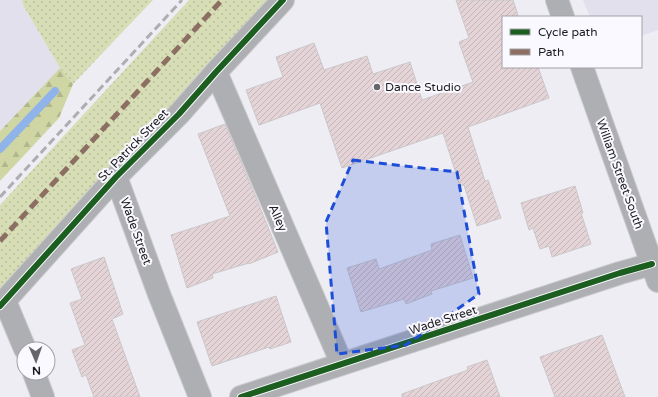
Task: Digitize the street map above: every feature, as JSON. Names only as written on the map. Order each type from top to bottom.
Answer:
[{"type":"street","name":"St. Patrick Street","points":[[2,303],[116,177],[179,114],[283,0]]},
{"type":"street","points":[[557,0],[563,16]]},
{"type":"street","name":"William Street South","points":[[582,68],[655,273]]},
{"type":"street","name":"Alley","points":[[216,72],[342,364]]},
{"type":"street","name":"Wade Street","points":[[116,177],[159,294],[200,397]]},
{"type":"street","name":"Wade Street","points":[[241,397],[612,276],[655,273]]},
{"type":"street","points":[[2,303],[21,341]]},
{"type":"street","points":[[37,381],[43,397]]},
{"type":"highlighted area","points":[[353,160],[457,172],[479,294],[406,345],[337,354],[326,222]]},
{"type":"shaded area","points":[[0,0],[22,0],[23,5],[60,68],[0,131]]},
{"type":"shaded area","points":[[583,0],[658,0],[658,30],[642,36],[642,16],[590,16]]},
{"type":"green space","points":[[22,0],[153,0],[73,84],[60,68],[23,5]]},
{"type":"green space","points":[[189,0],[289,0],[0,312],[0,205]]},
{"type":"green space","points":[[60,68],[73,84],[59,118],[0,181],[0,131]]},
{"type":"building","points":[[456,0],[513,0],[518,15],[502,16],[502,68],[538,68],[549,98],[468,127],[485,181],[488,180],[501,218],[477,226],[464,185],[460,186],[443,133],[342,168],[320,103],[259,125],[246,90],[283,77],[276,57],[314,43],[324,70],[367,56],[373,74],[410,62],[422,100],[473,82],[459,42],[469,38]]},
{"type":"building","points":[[225,124],[278,252],[249,264],[212,274],[213,278],[187,288],[171,235],[230,216],[198,134]]},
{"type":"building","points":[[575,186],[583,213],[581,213],[591,244],[552,257],[549,246],[540,249],[533,228],[529,230],[521,203]]},
{"type":"building","points":[[460,235],[473,278],[431,291],[432,294],[406,304],[404,299],[361,312],[347,268],[376,259],[379,269],[432,250],[431,244]]},
{"type":"building","points":[[104,257],[123,314],[112,319],[140,397],[94,397],[86,375],[82,377],[72,350],[85,345],[70,303],[82,299],[71,269]]},
{"type":"building","points":[[276,296],[291,342],[270,349],[269,347],[212,366],[197,322]]},
{"type":"building","points":[[602,335],[625,397],[555,397],[540,357]]},
{"type":"building","points":[[487,360],[500,397],[402,397],[402,394],[468,370],[467,367]]},
{"type":"waterway","points":[[0,149],[55,91]]},
{"type":"railway","points":[[0,197],[182,0]]},
{"type":"marked path","points":[[0,241],[222,0]]},
{"type":"cycle path","points":[[0,306],[116,177],[179,114],[283,0]]},
{"type":"cycle path","points":[[241,397],[620,273],[652,264]]},
{"type":"place","name":"Dance Studio","points":[[377,87]]}]
